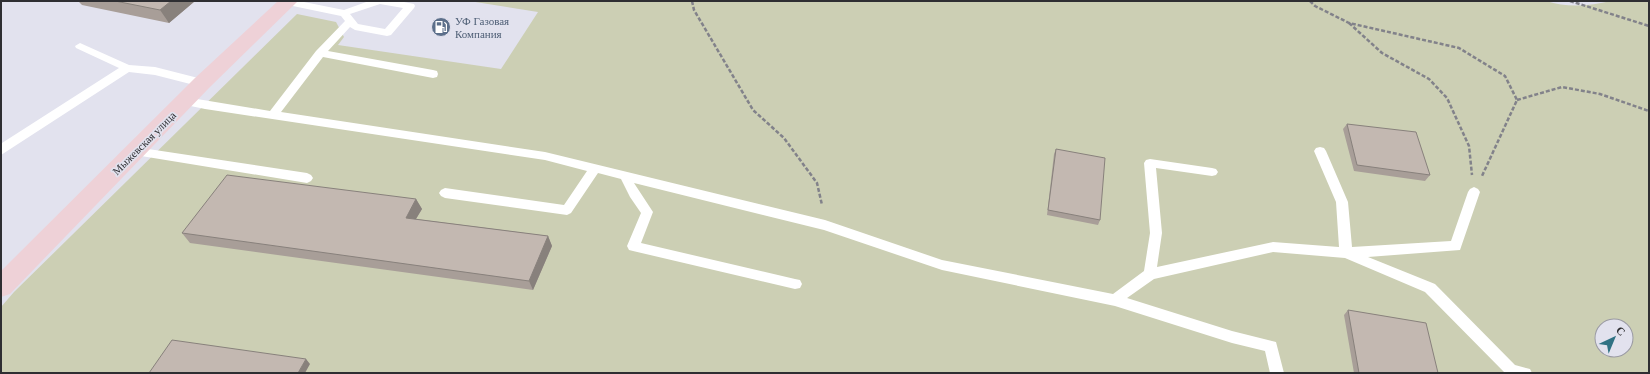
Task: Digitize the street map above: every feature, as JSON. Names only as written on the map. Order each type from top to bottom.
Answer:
[{"type":"street","name":"Мыжевская улица","points":[[1,287],[202,83],[288,1]]},
{"type":"lane","points":[[272,115],[347,17],[379,1],[410,6],[387,34],[355,27],[347,17],[288,1]]},
{"type":"lane","points":[[80,46],[127,68],[155,71],[202,83]]},
{"type":"lane","points":[[320,53],[433,74]]},
{"type":"lane","points":[[1,151],[6,146],[127,68]]},
{"type":"lane","points":[[185,101],[545,156],[825,225],[942,265],[1115,300],[1232,337],[1271,346],[1278,373]]},
{"type":"lane","points":[[136,151],[307,178]]},
{"type":"lane","points":[[1320,151],[1342,202],[1346,253]]},
{"type":"lane","points":[[1150,274],[1156,233],[1150,163],[1212,172]]},
{"type":"lane","points":[[446,193],[567,210],[595,168]]},
{"type":"lane","points":[[624,176],[634,194],[647,212],[633,246],[795,284]]},
{"type":"lane","points":[[1115,300],[1150,274],[1274,247],[1346,253],[1456,246],[1474,192]]},
{"type":"lane","points":[[1346,253],[1430,288],[1511,370],[1525,373]]},
{"type":"path","points":[[692,1],[694,10],[753,110],[784,138],[817,183],[825,225]]},
{"type":"path","points":[[1310,1],[1315,6],[1349,23],[1460,48],[1505,76],[1517,100]]},
{"type":"path","points":[[1570,1],[1649,26]]},
{"type":"path","points":[[1349,23],[1382,53],[1429,79],[1447,98],[1469,146],[1474,192]]},
{"type":"path","points":[[1474,192],[1517,100],[1562,87],[1600,94],[1649,111]]},
{"type":"green space","points":[[469,1],[1546,1],[1562,5],[1578,6],[1611,1],[1649,1],[1649,373],[1,373],[1,307],[14,292],[297,14],[336,22],[344,37],[338,45],[501,69],[538,12]]},
{"type":"building","points":[[115,1],[171,1],[160,10]]},
{"type":"building","points":[[1347,124],[1416,132],[1430,175],[1357,165]]},
{"type":"building","points":[[1056,149],[1105,158],[1100,220],[1048,210]]},
{"type":"building","points":[[227,175],[416,199],[406,218],[548,236],[529,281],[182,233]]},
{"type":"building","points":[[1348,310],[1426,323],[1438,373],[1359,373]]},
{"type":"building","points":[[172,340],[306,359],[298,373],[149,373]]},
{"type":"place","name":"УФ Газовая Компания","points":[[441,27]]}]
